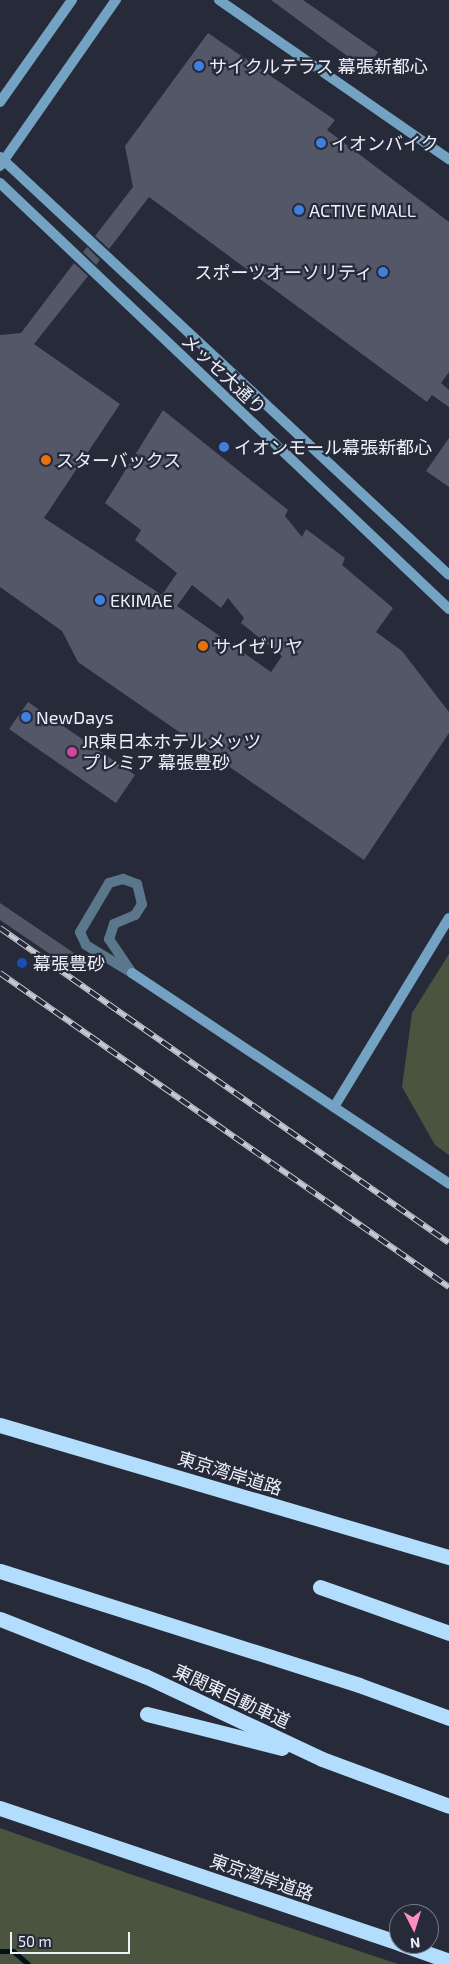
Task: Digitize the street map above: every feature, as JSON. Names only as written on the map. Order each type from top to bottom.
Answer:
[{"type":"highway","name":"東京湾岸道路","points":[[0,1425],[449,1557]]},
{"type":"highway","points":[[0,1571],[359,1685],[449,1718]]},
{"type":"highway","points":[[320,1587],[449,1633]]},
{"type":"highway","name":"東関東自動車道","points":[[0,1619],[145,1676],[322,1759],[449,1806]]},
{"type":"highway","points":[[147,1714],[322,1759]]},
{"type":"highway","name":"東京湾岸道路","points":[[0,1808],[389,1940]]},
{"type":"highway","name":"東京湾岸道路","points":[[429,1954],[449,1961]]},
{"type":"street","points":[[0,102],[72,0]]},
{"type":"street","points":[[1,161],[116,0]]},
{"type":"street","points":[[219,0],[449,159]]},
{"type":"street","name":"メッセ大通り","points":[[1,161],[449,575]]},
{"type":"street","name":"メッセ大通り","points":[[0,183],[449,609]]},
{"type":"street","points":[[132,973],[109,939],[114,924],[135,915],[142,904],[137,884],[123,879],[109,883],[80,932],[86,945],[132,973],[449,1184]]},
{"type":"street","points":[[334,1107],[449,918]]},
{"type":"green space","points":[[449,954],[449,1155],[435,1145],[402,1087],[412,1013]]},
{"type":"green space","points":[[0,1828],[127,1873],[398,1964],[0,1964]]},
{"type":"building","points":[[271,0],[303,0],[378,52],[366,70]]},
{"type":"building","name":"ACTIVE MALL","points":[[208,33],[335,120],[327,130],[449,222],[449,372],[441,383],[449,390],[449,407],[432,395],[427,402],[149,197],[109,249],[95,236],[133,187],[125,146]]},
{"type":"building","points":[[87,247],[100,260],[96,265],[83,252]]},
{"type":"building","name":"EKIMAE","points":[[74,263],[88,276],[34,344],[120,404],[44,518],[162,595],[177,573],[135,540],[141,530],[105,503],[163,410],[288,510],[285,516],[302,537],[306,529],[345,558],[342,565],[393,608],[376,632],[402,651],[449,712],[449,733],[364,860],[78,662],[62,631],[0,587],[0,335],[21,333]],"holes":[[[192,585],[221,608],[228,598],[244,618],[241,623],[282,656],[271,672],[177,606]]]},
{"type":"building","points":[[449,438],[449,487],[426,471]]},
{"type":"building","name":"JR東日本ホテルメッツ プレミア 幕張豊砂","points":[[28,702],[135,775],[116,803],[9,729]]},
{"type":"building","name":"幕張豊砂","points":[[0,903],[86,961],[78,973],[0,920]]},
{"type":"waterway","points":[[0,1951],[13,1951],[28,1964]]},
{"type":"railway","points":[[0,928],[449,1243]]},
{"type":"railway","points":[[0,973],[449,1287]]},
{"type":"place","name":"サイクルテラス 幕張新都心","points":[[199,66]]},
{"type":"place","name":"イオンバイク","points":[[321,143]]},
{"type":"place","name":"ACTIVE MALL","points":[[299,210]]},
{"type":"place","name":"スポーツオーソリティ","points":[[383,272]]},
{"type":"place","name":"イオンモール幕張新都心","points":[[224,447]]},
{"type":"place","name":"スターバックス","points":[[46,460]]},
{"type":"place","name":"EKIMAE","points":[[100,600]]},
{"type":"place","name":"サイゼリヤ","points":[[203,646]]},
{"type":"place","name":"NewDays","points":[[26,717]]},
{"type":"place","name":"JR東日本ホテルメッツ プレミア 幕張豊砂","points":[[72,752]]},
{"type":"place","name":"幕張豊砂","points":[[22,963]]}]
